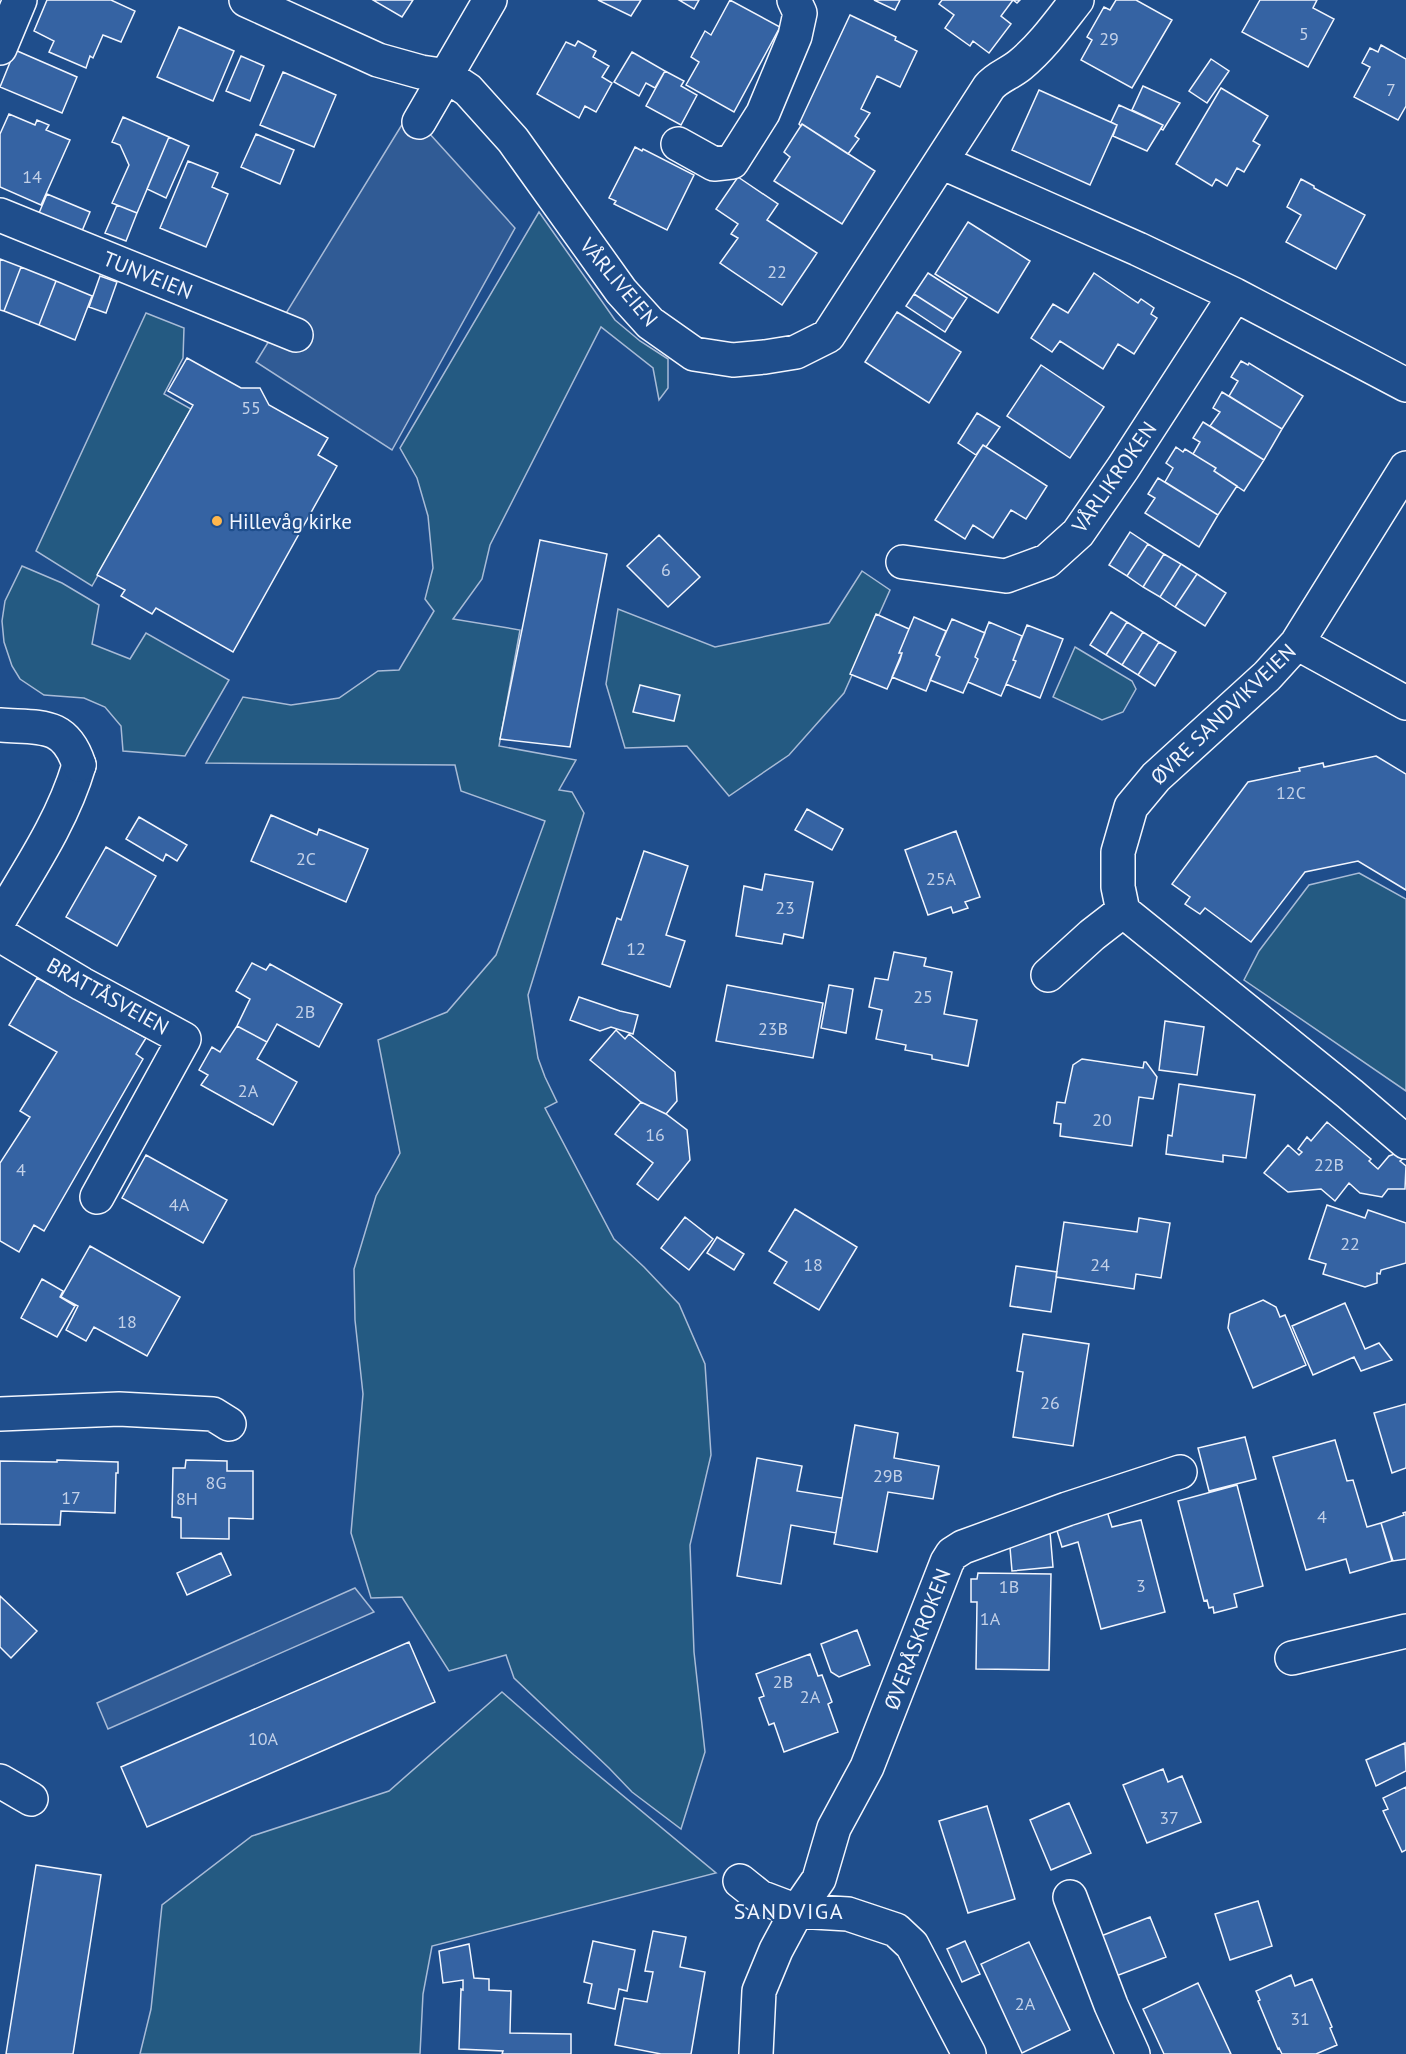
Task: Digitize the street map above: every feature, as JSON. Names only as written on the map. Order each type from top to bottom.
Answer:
[{"type":"street","points":[[0,48],[20,0]]},
{"type":"street","name":"VÅRLIVEIEN","points":[[246,0],[378,60],[421,72],[447,76],[468,90],[513,140],[621,291],[650,324],[694,354],[733,360],[796,352],[828,336],[963,125],[995,80],[1018,67],[1038,49],[1077,0]]},
{"type":"street","points":[[419,122],[490,0]]},
{"type":"street","points":[[678,144],[714,164],[732,162],[763,113],[795,36],[800,13],[794,0]]},
{"type":"street","points":[[941,162],[1138,249],[1235,295],[1406,385]]},
{"type":"street","name":"TUNVEIEN","points":[[0,215],[296,335]]},
{"type":"street","name":"VÅRLIKROKEN","points":[[903,562],[1006,576],[1047,561],[1085,524],[1124,468],[1235,295]]},
{"type":"street","name":"ØVRE SANDVIKVEIEN","points":[[1123,911],[1118,887],[1118,852],[1131,807],[1156,777],[1267,676],[1297,643],[1406,468]]},
{"type":"street","points":[[1297,643],[1406,703]]},
{"type":"street","points":[[0,725],[50,729],[67,739],[75,751],[79,765],[73,787],[48,837],[0,919]]},
{"type":"street","points":[[1048,975],[1092,935],[1123,911],[1406,1142]]},
{"type":"street","name":"BRATTÅSVEIEN","points":[[0,935],[82,984],[184,1039],[98,1197]]},
{"type":"street","points":[[0,1414],[119,1409],[213,1414],[229,1424]]},
{"type":"street","name":"ØVERÅSKROKEN","points":[[756,2054],[759,1990],[776,1950],[797,1911],[819,1879],[834,1828],[867,1767],[952,1554],[963,1547],[1067,1509],[1180,1472]]},
{"type":"street","points":[[1292,1658],[1406,1630]]},
{"type":"street","points":[[0,1781],[31,1799]]},
{"type":"street","points":[[740,1881],[760,1897],[797,1911],[848,1914],[896,1930],[912,1945],[969,2054]]},
{"type":"street","points":[[1070,1898],[1111,2005],[1133,2054]]},
{"type":"shaded area","points":[[411,110],[419,122],[515,228],[392,450],[256,362]]},
{"type":"shaded area","points":[[539,212],[615,320],[640,341],[668,359],[668,388],[659,400],[653,368],[601,327],[490,545],[482,579],[453,619],[520,630],[499,746],[576,760],[559,790],[572,792],[584,813],[528,995],[538,1058],[557,1102],[545,1108],[614,1239],[679,1304],[705,1364],[711,1455],[690,1545],[694,1652],[705,1752],[681,1829],[632,1792],[514,1678],[506,1655],[449,1671],[402,1597],[371,1598],[351,1533],[363,1394],[355,1320],[354,1269],[376,1196],[400,1153],[378,1040],[447,1012],[496,955],[545,821],[461,791],[455,765],[206,763],[243,697],[291,705],[339,698],[378,671],[399,670],[434,611],[425,599],[433,568],[428,516],[417,478],[400,448]]},
{"type":"shaded area","points":[[146,313],[184,328],[183,358],[164,394],[191,409],[92,586],[36,551]]},
{"type":"shaded area","points":[[22,566],[62,583],[99,605],[92,644],[130,659],[146,633],[229,680],[185,756],[123,751],[121,726],[105,707],[84,698],[44,695],[20,679],[12,666],[4,642],[2,621],[5,601]]},
{"type":"shaded area","points":[[862,571],[890,590],[844,693],[789,755],[729,796],[687,746],[625,748],[606,684],[618,609],[715,647],[829,623]]},
{"type":"shaded area","points":[[1075,647],[1132,681],[1136,689],[1123,712],[1102,720],[1053,697]]},
{"type":"shaded area","points":[[1359,873],[1406,899],[1406,1091],[1244,980],[1259,951],[1309,885]]},
{"type":"shaded area","points":[[355,1588],[374,1612],[108,1729],[97,1703]]},
{"type":"shaded area","points":[[502,1692],[716,1873],[432,1946],[423,1994],[420,2054],[140,2054],[151,2009],[162,1905],[252,1836],[389,1791]]},
{"type":"building","points":[[47,0],[111,0],[135,11],[121,42],[103,35],[93,58],[90,56],[86,68],[49,52],[54,41],[34,31]]},
{"type":"building","points":[[373,0],[413,0],[402,17]]},
{"type":"building","points":[[598,0],[641,0],[631,16]]},
{"type":"building","points":[[679,0],[699,0],[694,9]]},
{"type":"building","points":[[730,0],[780,27],[734,112],[686,85],[699,62],[691,57],[705,31],[711,35]]},
{"type":"building","points":[[874,0],[900,0],[895,10]]},
{"type":"building","points":[[942,0],[1013,0],[1001,16],[1011,24],[989,53],[973,41],[970,46],[945,28],[954,15],[939,4]]},
{"type":"building","points":[[1116,0],[1136,0],[1172,20],[1132,88],[1081,60],[1092,40],[1087,37],[1104,7],[1110,10]]},
{"type":"building","points":[[1260,0],[1317,0],[1313,8],[1334,19],[1308,67],[1242,32]]},
{"type":"building","points":[[850,15],[896,37],[895,40],[917,51],[900,87],[877,76],[861,109],[870,113],[855,136],[859,139],[848,154],[799,124]]},
{"type":"building","points":[[179,27],[234,51],[213,101],[157,77]]},
{"type":"building","points":[[578,41],[596,51],[593,57],[609,66],[602,77],[612,83],[596,112],[585,106],[579,118],[537,94],[566,42],[575,46]]},
{"type":"building","points":[[1381,45],[1406,59],[1406,106],[1398,120],[1354,97],[1370,67],[1362,63],[1370,48],[1378,52]]},
{"type":"building","points":[[15,50],[77,77],[62,113],[0,87]]},
{"type":"building","points":[[632,52],[665,71],[655,88],[646,83],[639,96],[614,82]]},
{"type":"building","points":[[241,56],[264,66],[250,101],[226,91]]},
{"type":"building","points":[[1211,59],[1229,71],[1207,103],[1189,91]]},
{"type":"building","points":[[665,71],[684,81],[681,86],[697,95],[681,125],[646,106]]},
{"type":"building","points":[[283,72],[336,95],[314,147],[260,125]]},
{"type":"building","points":[[1143,86],[1180,103],[1163,130],[1161,129],[1163,125],[1132,110]]},
{"type":"building","points":[[1221,88],[1268,116],[1253,141],[1260,145],[1244,172],[1237,168],[1227,186],[1216,179],[1212,186],[1176,164]]},
{"type":"building","points":[[1039,90],[1117,125],[1090,185],[1012,150]]},
{"type":"building","points":[[1119,105],[1163,125],[1147,151],[1113,136],[1117,125],[1111,122]]},
{"type":"building","points":[[9,114],[35,125],[37,120],[49,125],[46,130],[70,140],[41,205],[0,187],[0,134]]},
{"type":"building","points":[[123,117],[169,137],[137,213],[112,203],[129,165],[120,145],[112,142]]},
{"type":"building","points":[[802,124],[875,171],[842,224],[774,181],[790,157],[784,152]]},
{"type":"building","points":[[256,134],[294,150],[280,184],[241,167]]},
{"type":"building","points":[[169,137],[189,146],[166,198],[147,189]]},
{"type":"building","points":[[635,147],[694,175],[667,230],[614,204],[616,201],[609,198]]},
{"type":"building","points":[[188,161],[218,173],[212,187],[228,194],[206,247],[160,228]]},
{"type":"building","points":[[738,177],[778,204],[767,220],[817,253],[782,305],[720,263],[738,238],[731,234],[738,224],[716,209]]},
{"type":"building","points":[[1301,179],[1365,215],[1336,269],[1286,242],[1301,215],[1287,207]]},
{"type":"building","points":[[47,194],[90,212],[82,231],[39,213]]},
{"type":"building","points":[[117,205],[137,213],[126,241],[105,233]]},
{"type":"building","points":[[968,222],[1030,261],[998,313],[935,274]]},
{"type":"building","points":[[0,259],[21,267],[4,311],[0,310]]},
{"type":"building","points":[[21,267],[56,281],[39,325],[4,311]]},
{"type":"building","points":[[928,273],[967,298],[953,319],[914,294]]},
{"type":"building","points":[[1094,273],[1138,303],[1141,299],[1154,308],[1151,314],[1157,318],[1134,354],[1118,344],[1103,369],[1060,341],[1052,352],[1031,338],[1053,304],[1068,313]]},
{"type":"building","points":[[100,276],[117,282],[106,313],[89,307]]},
{"type":"building","points":[[56,281],[92,296],[75,340],[39,325]]},
{"type":"building","points":[[914,294],[953,319],[945,332],[906,306]]},
{"type":"building","points":[[897,312],[961,352],[929,403],[865,362]]},
{"type":"building","name":"Hillevåg kirke","points":[[187,358],[241,388],[260,388],[269,405],[328,438],[318,455],[337,466],[233,652],[156,608],[152,614],[121,596],[125,590],[97,575],[193,405],[168,391]]},
{"type":"building","points":[[1241,361],[1248,365],[1249,363],[1303,396],[1282,429],[1229,396],[1238,381],[1231,377]]},
{"type":"building","points":[[1041,365],[1104,407],[1070,458],[1007,416]]},
{"type":"building","points":[[1222,392],[1282,429],[1264,460],[1210,426],[1220,412],[1213,408]]},
{"type":"building","points":[[977,413],[1000,427],[986,447],[983,445],[976,455],[958,443]]},
{"type":"building","points":[[1203,422],[1264,460],[1244,491],[1214,471],[1216,468],[1193,454],[1200,442],[1193,438]]},
{"type":"building","points":[[983,445],[1047,486],[1026,519],[1011,510],[993,538],[973,525],[965,539],[935,520]]},
{"type":"building","points":[[1176,447],[1183,452],[1185,449],[1216,468],[1214,471],[1237,486],[1218,515],[1165,482],[1173,468],[1166,463]]},
{"type":"building","points":[[1158,478],[1218,515],[1199,547],[1145,513],[1155,498],[1148,494]]},
{"type":"building","points":[[1130,532],[1148,544],[1127,576],[1109,565]]},
{"type":"building","points":[[659,535],[700,577],[668,607],[627,566]]},
{"type":"building","points":[[540,540],[607,554],[570,747],[500,739]]},
{"type":"building","points":[[1148,544],[1164,554],[1143,587],[1127,576]]},
{"type":"building","points":[[1164,554],[1181,564],[1160,597],[1143,587]]},
{"type":"building","points":[[1181,564],[1197,574],[1175,607],[1160,597]]},
{"type":"building","points":[[1197,574],[1226,593],[1205,626],[1175,607]]},
{"type":"building","points":[[1111,612],[1127,622],[1106,655],[1090,645]]},
{"type":"building","points":[[876,614],[909,629],[899,653],[902,653],[900,660],[887,689],[850,674]]},
{"type":"building","points":[[914,617],[946,631],[936,655],[940,657],[926,691],[892,677]]},
{"type":"building","points":[[952,619],[985,633],[975,657],[978,659],[963,693],[930,680],[940,657],[936,655]]},
{"type":"building","points":[[989,622],[1022,636],[1013,660],[1016,661],[1001,696],[968,682],[978,659],[975,657]]},
{"type":"building","points":[[1127,622],[1143,632],[1122,665],[1106,655]]},
{"type":"building","points":[[1027,625],[1063,639],[1040,698],[1006,684]]},
{"type":"building","points":[[1143,632],[1159,642],[1138,675],[1122,665]]},
{"type":"building","points":[[1159,642],[1176,652],[1155,686],[1138,675]]},
{"type":"building","points":[[640,685],[680,695],[674,721],[633,712]]},
{"type":"building","points":[[1376,756],[1406,774],[1406,890],[1358,861],[1305,872],[1251,942],[1205,908],[1200,914],[1185,904],[1190,897],[1172,884],[1248,782],[1300,771],[1299,768],[1323,763],[1324,767]]},
{"type":"building","points":[[807,809],[843,829],[832,850],[795,830]]},
{"type":"building","points":[[271,815],[317,835],[319,829],[368,849],[346,902],[251,861]]},
{"type":"building","points":[[139,817],[187,845],[177,861],[166,854],[163,861],[126,839]]},
{"type":"building","points":[[956,831],[980,897],[965,902],[968,908],[953,913],[951,907],[928,915],[905,850]]},
{"type":"building","points":[[106,847],[156,876],[117,946],[66,917]]},
{"type":"building","points":[[644,851],[688,866],[666,935],[685,941],[670,987],[602,964],[617,918],[621,920]]},
{"type":"building","points":[[765,874],[813,882],[803,938],[784,934],[782,944],[736,936],[744,886],[762,890]]},
{"type":"building","points":[[894,952],[926,958],[924,966],[952,972],[944,1014],[977,1020],[968,1066],[932,1059],[932,1055],[905,1050],[906,1045],[876,1039],[882,1010],[869,1007],[875,978],[888,980]]},
{"type":"building","points":[[252,963],[266,970],[270,964],[342,1004],[319,1047],[277,1024],[267,1042],[237,1026],[250,999],[236,991]]},
{"type":"building","points":[[37,978],[146,1038],[136,1054],[143,1059],[44,1231],[34,1225],[19,1252],[0,1241],[0,1163],[30,1117],[20,1111],[57,1052],[9,1025]]},
{"type":"building","points":[[727,985],[823,1003],[813,1058],[716,1041]]},
{"type":"building","points":[[829,985],[853,989],[846,1033],[821,1028]]},
{"type":"building","points":[[579,997],[638,1015],[633,1034],[611,1027],[600,1031],[570,1020]]},
{"type":"building","points":[[1165,1021],[1204,1027],[1197,1075],[1159,1070]]},
{"type":"building","points":[[237,1026],[267,1042],[257,1059],[297,1082],[273,1125],[201,1085],[208,1075],[199,1070],[212,1047],[220,1052]]},
{"type":"building","points":[[616,1030],[625,1039],[629,1034],[675,1072],[677,1101],[666,1114],[641,1102],[590,1060]]},
{"type":"building","points":[[1082,1059],[1143,1068],[1146,1062],[1157,1077],[1153,1099],[1139,1097],[1132,1146],[1060,1136],[1061,1124],[1054,1123],[1057,1102],[1065,1103],[1073,1065]]},
{"type":"building","points":[[1179,1084],[1255,1095],[1246,1158],[1223,1155],[1223,1162],[1166,1154],[1168,1135],[1172,1136]]},
{"type":"building","points":[[641,1102],[666,1114],[687,1130],[690,1160],[658,1200],[637,1184],[653,1163],[615,1134]]},
{"type":"building","points":[[1327,1122],[1371,1159],[1369,1161],[1378,1169],[1389,1156],[1397,1153],[1404,1158],[1400,1161],[1406,1166],[1405,1189],[1388,1189],[1382,1197],[1360,1193],[1349,1183],[1335,1201],[1321,1189],[1288,1192],[1264,1173],[1288,1145],[1299,1155],[1302,1152],[1298,1149],[1307,1137],[1311,1141]]},
{"type":"building","points":[[146,1155],[227,1200],[203,1243],[122,1198]]},
{"type":"building","points":[[1327,1205],[1365,1218],[1368,1210],[1406,1223],[1406,1263],[1381,1270],[1380,1274],[1377,1273],[1377,1283],[1365,1287],[1323,1274],[1326,1264],[1309,1259]]},
{"type":"building","points":[[795,1209],[857,1247],[819,1310],[774,1283],[787,1262],[769,1251]]},
{"type":"building","points":[[685,1217],[713,1239],[689,1270],[661,1248]]},
{"type":"building","points":[[1139,1218],[1170,1223],[1161,1278],[1136,1274],[1134,1289],[1056,1277],[1064,1222],[1137,1232]]},
{"type":"building","points":[[717,1237],[744,1254],[734,1270],[707,1253]]},
{"type":"building","points":[[90,1246],[180,1297],[147,1356],[94,1327],[86,1341],[66,1330],[78,1306],[61,1297]]},
{"type":"building","points":[[1016,1266],[1057,1272],[1051,1312],[1010,1306]]},
{"type":"building","points":[[42,1279],[63,1291],[60,1297],[75,1306],[57,1337],[21,1318]]},
{"type":"building","points":[[1263,1300],[1276,1307],[1280,1317],[1285,1315],[1306,1365],[1253,1388],[1228,1328],[1230,1314]]},
{"type":"building","points":[[1345,1303],[1365,1349],[1379,1343],[1392,1360],[1361,1371],[1354,1357],[1313,1375],[1292,1326]]},
{"type":"building","points":[[1023,1334],[1089,1344],[1073,1446],[1013,1437],[1023,1372],[1017,1371]]},
{"type":"building","points":[[1406,1404],[1406,1468],[1392,1473],[1374,1413]]},
{"type":"building","points":[[855,1425],[898,1433],[894,1458],[939,1466],[933,1499],[888,1492],[877,1552],[834,1544]]},
{"type":"building","points":[[1245,1437],[1256,1479],[1209,1491],[1198,1448]]},
{"type":"building","points":[[1335,1440],[1347,1481],[1353,1480],[1367,1527],[1381,1523],[1392,1561],[1350,1573],[1346,1559],[1306,1570],[1273,1457]]},
{"type":"building","points":[[757,1458],[802,1466],[797,1491],[842,1498],[836,1533],[791,1525],[781,1584],[737,1576]]},
{"type":"building","points":[[57,1460],[118,1462],[115,1513],[61,1511],[60,1525],[0,1524],[0,1461],[57,1462]]},
{"type":"building","points":[[186,1460],[227,1461],[227,1471],[253,1471],[253,1519],[229,1518],[229,1539],[181,1538],[181,1518],[172,1517],[173,1468],[185,1468]]},
{"type":"building","points":[[1237,1485],[1263,1586],[1234,1594],[1237,1607],[1214,1613],[1213,1607],[1209,1608],[1207,1600],[1204,1601],[1178,1501]]},
{"type":"building","points":[[1105,1505],[1112,1527],[1141,1520],[1165,1612],[1101,1629],[1078,1542],[1062,1547],[1054,1521]]},
{"type":"building","points":[[1406,1512],[1406,1559],[1393,1561],[1381,1523],[1404,1515],[1403,1513]]},
{"type":"building","points":[[1050,1532],[1053,1567],[1012,1571],[1009,1536]]},
{"type":"building","points":[[221,1553],[231,1575],[187,1595],[177,1573]]},
{"type":"building","points":[[978,1573],[1051,1574],[1049,1670],[976,1669],[977,1602],[971,1602],[971,1579],[977,1579]]},
{"type":"building","points":[[0,1596],[37,1631],[11,1658],[0,1647]]},
{"type":"building","points":[[857,1630],[870,1665],[839,1677],[831,1672],[821,1644]]},
{"type":"building","points":[[409,1642],[435,1702],[147,1827],[121,1767]]},
{"type":"building","points":[[810,1654],[818,1676],[822,1675],[832,1702],[828,1704],[838,1732],[784,1752],[774,1723],[769,1725],[759,1698],[764,1696],[756,1674]]},
{"type":"building","points":[[1405,1743],[1406,1771],[1376,1786],[1366,1760]]},
{"type":"building","points":[[1163,1769],[1168,1782],[1182,1776],[1201,1822],[1147,1843],[1123,1785]]},
{"type":"building","points":[[1406,1787],[1406,1850],[1402,1852],[1383,1811],[1388,1809],[1383,1798]]},
{"type":"building","points":[[1069,1803],[1091,1853],[1051,1870],[1030,1820]]},
{"type":"building","points":[[987,1806],[1015,1899],[968,1913],[939,1821]]},
{"type":"building","points":[[36,1865],[101,1875],[73,2054],[6,2054]]},
{"type":"building","points":[[1258,1901],[1272,1946],[1230,1960],[1215,1914]]},
{"type":"building","points":[[1150,1917],[1166,1957],[1116,1976],[1101,1936]]},
{"type":"building","points":[[653,1931],[686,1937],[680,1967],[705,1972],[691,2054],[661,2054],[615,2045],[624,1998],[647,2002],[653,1972],[645,1971]]},
{"type":"building","points":[[593,1941],[635,1950],[627,1991],[619,1989],[615,2009],[588,2003],[592,1984],[584,1982]]},
{"type":"building","points":[[965,1941],[980,1974],[962,1982],[947,1949]]},
{"type":"building","points":[[1029,1942],[1070,2030],[1022,2053],[981,1964]]},
{"type":"building","points":[[469,1944],[474,1978],[489,1979],[489,1990],[511,1991],[510,2033],[571,2034],[571,2054],[502,2054],[503,2051],[459,2049],[463,1980],[443,1983],[439,1951]]},
{"type":"building","points":[[1291,1975],[1295,1986],[1312,1979],[1337,2045],[1316,2054],[1282,2054],[1278,2049],[1256,1991]]},
{"type":"building","points":[[1198,1983],[1231,2054],[1164,2054],[1143,2009]]},
{"type":"place","name":"Hillevåg kirke","points":[[217,521]]},
{"type":"district","name":"SANDVIGA","points":[[789,1911]]}]
